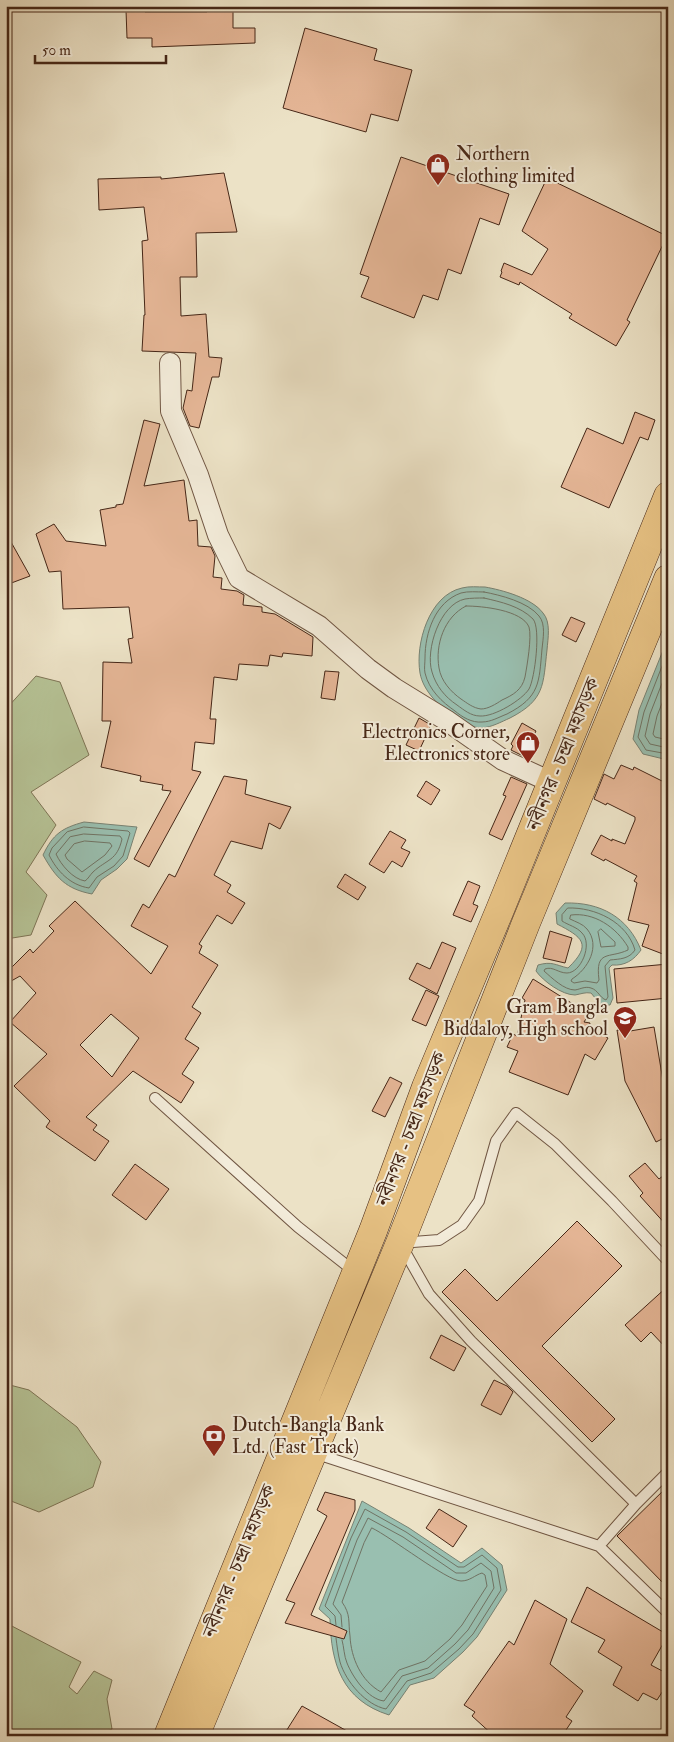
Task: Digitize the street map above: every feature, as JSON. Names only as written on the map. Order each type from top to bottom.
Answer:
[{"type":"highway","name":"নবীনগর - চন্দ্রা মহাসড়ক","points":[[168,1736],[373,1231],[426,1087],[668,496]]},
{"type":"highway","name":"নবীনগর - চন্দ্রা মহাসড়ক","points":[[195,1736],[400,1243],[530,914],[668,580]]},
{"type":"street","points":[[170,363],[171,411],[198,475],[218,535],[239,578],[319,626],[368,669],[394,688],[446,720],[503,760],[551,782]]},
{"type":"lane","points":[[155,1098],[298,1227],[356,1272]]},
{"type":"lane","points":[[636,1504],[471,1340],[429,1294],[400,1243],[439,1240],[462,1225],[479,1201],[496,1141],[516,1113],[554,1144],[612,1201],[668,1261]]},
{"type":"lane","points":[[313,1452],[599,1546],[668,1612]]},
{"type":"lane","points":[[599,1546],[636,1504],[668,1472]]},
{"type":"shaded area","points":[[36,676],[60,682],[89,755],[31,792],[56,825],[26,872],[47,895],[31,935],[6,939],[6,709]]},
{"type":"shaded area","points":[[6,1384],[29,1390],[77,1427],[101,1462],[93,1487],[39,1512],[6,1499]]},
{"type":"shaded area","points":[[6,1623],[81,1662],[69,1687],[77,1694],[94,1671],[112,1680],[107,1699],[112,1729],[99,1736],[6,1736]]},
{"type":"water","points":[[485,587],[500,590],[532,603],[546,617],[548,635],[543,682],[536,698],[530,705],[510,718],[493,725],[478,728],[460,721],[428,692],[422,680],[419,661],[422,635],[433,610],[441,600],[451,592],[462,588]]},
{"type":"water","points":[[668,638],[668,760],[643,754],[633,739],[639,710]]},
{"type":"water","points":[[84,822],[137,827],[127,859],[101,880],[92,894],[68,886],[52,870],[43,855],[59,833]]},
{"type":"water","points":[[565,903],[590,905],[611,914],[629,929],[641,950],[629,962],[612,965],[609,968],[613,998],[610,1005],[601,1005],[591,993],[575,995],[564,993],[548,983],[536,971],[538,965],[547,963],[568,968],[580,953],[582,947],[578,937],[557,924],[556,913]]},
{"type":"water","points":[[362,1501],[409,1528],[461,1563],[482,1548],[502,1565],[507,1590],[477,1637],[463,1652],[434,1678],[410,1685],[389,1715],[360,1700],[342,1678],[333,1651],[330,1619],[319,1609]]},
{"type":"building","points":[[207,6],[233,6],[233,28],[255,28],[255,43],[152,47],[152,38],[127,38],[126,10],[145,9],[145,12],[207,12]]},
{"type":"building","points":[[305,28],[377,49],[374,60],[412,70],[398,121],[371,114],[366,132],[283,108]]},
{"type":"building","points":[[401,157],[509,194],[499,225],[480,218],[461,274],[448,269],[438,300],[423,295],[414,318],[361,297],[369,277],[360,274]]},
{"type":"building","points":[[224,173],[237,232],[196,233],[197,277],[180,277],[181,316],[206,314],[209,357],[222,358],[219,377],[212,377],[199,428],[190,426],[183,408],[187,390],[192,391],[196,353],[142,351],[145,315],[142,241],[148,240],[144,207],[99,210],[98,179],[161,177],[161,179]]},
{"type":"building","points":[[547,178],[667,236],[627,320],[630,322],[616,346],[569,318],[572,314],[520,282],[519,285],[500,277],[504,263],[532,275],[548,249],[522,231]]},
{"type":"building","points":[[635,412],[655,420],[648,440],[640,437],[609,508],[561,487],[587,428],[623,444]]},
{"type":"building","points":[[144,420],[160,424],[144,486],[184,480],[189,521],[197,520],[198,546],[211,547],[215,556],[213,577],[222,578],[221,589],[237,591],[244,595],[243,605],[262,607],[262,612],[275,614],[313,637],[312,656],[283,653],[282,657],[270,655],[268,666],[239,664],[237,680],[214,677],[210,719],[216,719],[214,744],[195,742],[192,770],[201,772],[149,867],[134,859],[171,791],[162,790],[163,785],[140,781],[141,776],[101,767],[111,721],[102,721],[103,662],[132,663],[128,639],[133,638],[129,607],[63,609],[61,571],[49,572],[36,534],[54,524],[66,541],[106,546],[100,510],[123,504]]},
{"type":"building","points":[[6,533],[30,576],[6,585]]},
{"type":"building","points":[[571,617],[585,623],[576,642],[562,635]]},
{"type":"building","points":[[325,671],[339,672],[335,700],[321,698]]},
{"type":"building","points":[[419,718],[431,725],[419,751],[406,745]]},
{"type":"building","points":[[522,723],[536,731],[523,756],[511,750],[513,746],[511,744]]},
{"type":"building","points":[[621,765],[633,770],[634,767],[668,784],[668,956],[642,946],[649,925],[628,920],[637,883],[634,881],[637,876],[605,859],[604,861],[591,854],[601,835],[612,841],[612,839],[625,844],[635,820],[635,817],[607,803],[606,805],[594,799],[604,774],[614,779]]},
{"type":"building","points":[[224,776],[247,780],[245,794],[291,807],[280,829],[269,823],[262,849],[231,841],[214,875],[231,885],[227,892],[245,903],[232,924],[217,915],[199,944],[202,946],[199,953],[218,965],[192,1007],[201,1013],[185,1039],[199,1048],[182,1074],[194,1082],[181,1103],[133,1071],[86,1117],[97,1125],[93,1130],[109,1141],[95,1161],[46,1127],[50,1121],[14,1086],[47,1054],[10,1022],[36,993],[20,976],[6,984],[6,973],[30,949],[33,953],[54,931],[49,926],[75,901],[151,974],[168,946],[131,926],[143,904],[149,908],[169,874],[175,877]],"holes":[[[111,1014],[139,1038],[112,1077],[80,1045]]]},
{"type":"building","points":[[511,777],[527,784],[502,840],[489,834],[506,796],[503,795]]},
{"type":"building","points":[[426,781],[440,790],[431,805],[417,796]]},
{"type":"building","points":[[390,831],[406,840],[401,848],[410,852],[402,867],[392,861],[384,873],[369,864]]},
{"type":"building","points":[[345,874],[366,887],[358,900],[337,887]]},
{"type":"building","points":[[468,881],[480,886],[473,904],[478,906],[471,922],[453,915]]},
{"type":"building","points":[[550,931],[572,938],[565,963],[543,958]]},
{"type":"building","points":[[442,942],[456,948],[437,994],[409,979],[417,963],[430,969]]},
{"type":"building","points":[[668,964],[668,998],[617,1003],[614,969]]},
{"type":"building","points":[[533,979],[589,1014],[584,1022],[590,1023],[589,1027],[608,1038],[595,1060],[585,1054],[568,1095],[509,1072],[518,1051],[507,1047],[513,1034],[517,1036],[525,1000],[522,998]]},
{"type":"building","points":[[426,990],[439,996],[426,1026],[412,1020]]},
{"type":"building","points":[[654,1027],[663,1081],[668,1079],[668,1136],[656,1142],[625,1081],[617,1030],[624,1032]]},
{"type":"building","points":[[390,1077],[402,1083],[385,1117],[372,1111]]},
{"type":"building","points":[[645,1163],[659,1179],[668,1172],[668,1227],[640,1196],[643,1193],[629,1176]]},
{"type":"building","points":[[135,1164],[169,1189],[146,1220],[112,1195]]},
{"type":"building","points":[[577,1221],[622,1266],[542,1346],[615,1419],[592,1442],[442,1292],[465,1269],[497,1301]]},
{"type":"building","points":[[668,1286],[668,1350],[651,1332],[641,1342],[625,1325]]},
{"type":"building","points":[[441,1335],[466,1348],[454,1371],[430,1358]]},
{"type":"building","points":[[494,1380],[507,1386],[513,1392],[501,1415],[481,1405]]},
{"type":"building","points":[[668,1486],[668,1588],[617,1536]]},
{"type":"building","points":[[325,1492],[355,1500],[355,1510],[311,1615],[347,1631],[344,1639],[285,1623],[295,1603],[286,1600],[327,1516],[317,1510]]},
{"type":"building","points":[[439,1509],[467,1526],[453,1547],[426,1528]]},
{"type":"building","points":[[587,1587],[668,1635],[651,1665],[668,1674],[668,1683],[657,1700],[643,1693],[638,1701],[613,1685],[622,1667],[598,1652],[605,1640],[571,1622]]},
{"type":"building","points":[[535,1600],[567,1619],[550,1664],[583,1691],[566,1717],[572,1721],[562,1736],[494,1736],[472,1716],[475,1712],[464,1705],[509,1641],[514,1645]]},
{"type":"building","points":[[302,1706],[356,1736],[283,1736]]},
{"type":"place","name":"Northern clothing limited","points":[[438,186]]},
{"type":"place","name":"Electronics Corner, Electronics store","points":[[528,764]]},
{"type":"place","name":"Gram Bangla Biddaloy, High school","points":[[625,1039]]},
{"type":"place","name":"Dutch-Bangla Bank Ltd. (Fast Track)","points":[[214,1457]]}]
